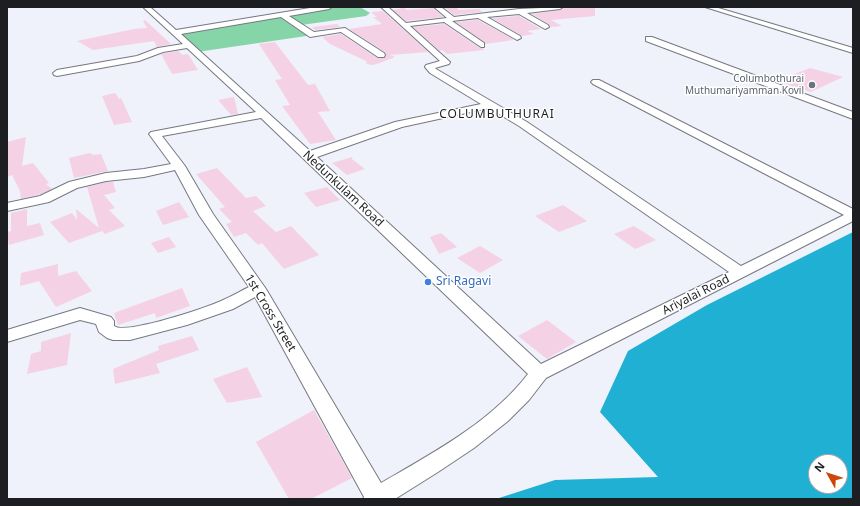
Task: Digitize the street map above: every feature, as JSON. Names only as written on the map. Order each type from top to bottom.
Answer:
[{"type":"street","name":"Nedunkulam Road","points":[[146,7],[189,44],[539,373]]},
{"type":"street","points":[[176,32],[329,7]]},
{"type":"street","points":[[384,7],[446,62],[429,67],[433,71],[523,124],[740,272]]},
{"type":"street","points":[[437,7],[481,45]]},
{"type":"street","points":[[404,25],[560,7]]},
{"type":"street","points":[[708,7],[853,50]]},
{"type":"street","points":[[519,11],[545,27]]},
{"type":"street","points":[[283,15],[313,35],[342,30],[381,54]]},
{"type":"street","points":[[479,16],[497,25],[517,38]]},
{"type":"street","points":[[649,39],[853,116]]},
{"type":"street","points":[[57,73],[139,58],[161,50],[189,44]]},
{"type":"street","points":[[596,82],[853,215]]},
{"type":"street","points":[[308,156],[399,124],[489,105]]},
{"type":"street","name":"1st Cross Street","points":[[264,114],[155,134],[179,166],[206,215],[258,289],[376,499]]},
{"type":"street","points":[[7,207],[44,199],[73,186],[106,177],[144,173],[179,166]]},
{"type":"street","name":"Ariyalai Road","points":[[539,373],[853,215]]},
{"type":"street","points":[[7,336],[80,314],[105,321],[105,328],[113,334],[130,334],[181,321],[227,305],[258,289]]},
{"type":"street","points":[[376,499],[421,471],[498,418],[518,400],[539,373]]},
{"type":"green space","points":[[329,7],[360,7],[370,13],[366,16],[301,25],[313,35],[197,52],[176,32]]},
{"type":"water","points":[[853,232],[853,499],[496,499],[555,480],[658,477],[600,412],[628,351],[707,305]]},
{"type":"building","points":[[444,7],[456,7],[459,10],[479,9],[482,12],[454,15]]},
{"type":"building","points":[[564,7],[595,7],[595,16],[551,20],[562,26],[550,27],[549,24],[532,14],[560,10]]},
{"type":"building","points":[[404,8],[407,10],[433,8],[443,17],[406,21],[393,10]]},
{"type":"building","points":[[383,11],[428,52],[390,55],[395,57],[371,65],[367,64],[366,61],[330,44],[322,37],[341,34],[377,58],[384,58],[386,56],[385,52],[349,29],[382,24],[373,17],[377,17],[371,12]]},
{"type":"building","points":[[519,16],[541,29],[527,31],[534,34],[522,36],[492,18]]},
{"type":"building","points":[[145,20],[171,44],[157,47],[154,41],[93,50],[77,41],[134,29],[147,28],[143,21]]},
{"type":"building","points":[[478,20],[513,40],[486,44],[456,22]]},
{"type":"building","points":[[337,24],[340,27],[315,30],[312,27]]},
{"type":"building","points":[[444,24],[484,50],[447,54],[442,50],[440,51],[413,27]]},
{"type":"building","points":[[275,42],[308,85],[315,84],[330,111],[318,112],[336,140],[310,144],[282,106],[290,105],[275,80],[282,79],[259,44]]},
{"type":"building","points":[[178,51],[183,55],[188,54],[198,70],[172,74],[161,54]]},
{"type":"building","points":[[810,68],[843,77],[811,92],[777,81]]},
{"type":"building","points":[[115,93],[119,99],[121,98],[132,122],[114,125],[102,96]]},
{"type":"building","points":[[234,97],[238,114],[231,115],[218,100]]},
{"type":"building","points":[[26,137],[22,166],[33,163],[49,183],[46,184],[52,189],[41,194],[21,199],[20,191],[12,175],[7,177],[7,142]]},
{"type":"building","points":[[90,153],[93,155],[101,154],[108,171],[74,178],[69,158]]},
{"type":"building","points":[[352,157],[352,159],[365,169],[347,175],[332,163]]},
{"type":"building","points":[[217,168],[246,198],[256,196],[266,206],[253,211],[276,232],[291,226],[319,255],[284,269],[262,243],[258,245],[246,233],[234,237],[226,224],[232,222],[219,209],[225,207],[196,174]]},
{"type":"building","points":[[106,182],[113,182],[116,192],[104,195],[115,208],[109,210],[125,226],[105,234],[102,231],[69,243],[50,222],[72,213],[77,220],[76,209],[99,228],[87,187]]},
{"type":"building","points":[[327,187],[340,200],[316,207],[304,193]]},
{"type":"building","points":[[179,202],[189,217],[163,225],[156,211]]},
{"type":"building","points":[[563,205],[587,221],[559,232],[535,216]]},
{"type":"building","points":[[27,209],[27,226],[40,223],[44,235],[9,245],[7,232],[11,231],[11,213]]},
{"type":"building","points":[[634,226],[656,240],[635,249],[614,234]]},
{"type":"building","points":[[441,233],[457,247],[439,254],[430,237]]},
{"type":"building","points":[[169,237],[176,247],[158,253],[151,243]]},
{"type":"building","points":[[480,246],[503,260],[480,273],[457,258]]},
{"type":"building","points":[[58,264],[58,276],[76,271],[92,291],[56,307],[39,281],[20,286],[21,273]]},
{"type":"building","points":[[182,288],[190,306],[156,318],[155,313],[118,325],[114,313]]},
{"type":"building","points":[[547,320],[576,342],[547,359],[518,336]]},
{"type":"building","points":[[71,333],[67,365],[27,374],[31,354],[41,351],[41,342]]},
{"type":"building","points":[[192,336],[199,350],[156,364],[160,373],[115,384],[113,369],[159,350],[158,346]]},
{"type":"building","points":[[247,367],[262,397],[227,403],[213,379]]},
{"type":"building","points":[[314,410],[352,478],[311,499],[289,499],[256,442]]},
{"type":"place","name":"Columbothurai Muthumariyamman Kovil","points":[[812,85]]},
{"type":"place","name":"Sri Ragavi","points":[[428,282]]},
{"type":"district","name":"COLUMBUTHURAI","points":[[497,115]]}]
